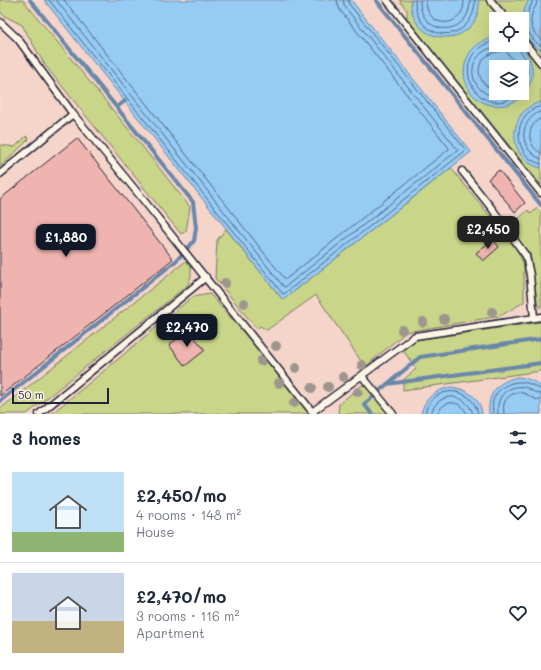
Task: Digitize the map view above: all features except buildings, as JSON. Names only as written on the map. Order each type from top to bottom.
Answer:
[{"type":"lane","points":[[387,0],[541,193]]},
{"type":"lane","points":[[490,0],[500,12]]},
{"type":"lane","points":[[0,22],[18,39],[73,114],[138,192],[313,413],[415,336],[541,317]]},
{"type":"lane","points":[[529,48],[541,63]]},
{"type":"lane","points":[[0,174],[73,114]]},
{"type":"lane","points":[[462,171],[493,210],[526,256],[530,275],[534,318]]},
{"type":"lane","points":[[39,414],[206,278]]},
{"type":"lane","points":[[362,376],[393,414]]},
{"type":"shaded area","points":[[0,0],[541,0],[541,414],[0,414]]},
{"type":"green space","points":[[0,0],[23,0],[134,136],[190,207],[186,231],[181,234],[45,65],[22,25],[3,15],[0,11]]},
{"type":"green space","points":[[399,0],[541,0],[541,185],[407,19],[407,10]]},
{"type":"green space","points":[[26,136],[29,139],[0,167],[0,145],[15,147]]},
{"type":"green space","points":[[451,168],[516,248],[524,264],[524,302],[500,316],[406,332],[365,367],[316,295],[267,330],[260,326],[257,329],[215,278],[217,240],[226,229],[283,300]]},
{"type":"green space","points":[[537,208],[541,213],[541,308],[538,306],[530,254],[513,233],[516,221],[528,210],[531,214]]},
{"type":"green space","points":[[186,261],[191,267],[191,276],[188,285],[27,414],[0,414],[0,409]]},
{"type":"green space","points":[[210,294],[250,340],[309,414],[51,414],[192,297]]},
{"type":"green space","points":[[541,322],[541,371],[403,390],[403,380],[416,369],[403,350],[416,340]]},
{"type":"green space","points":[[362,385],[367,387],[389,414],[338,414],[339,404]]},
{"type":"water","points":[[44,0],[351,0],[471,152],[283,300]]},
{"type":"water","points":[[411,0],[479,0],[477,16],[469,28],[458,35],[445,37],[432,35],[421,28],[413,16]]},
{"type":"water","points":[[529,0],[541,0],[541,50],[535,46],[529,38],[529,12],[525,12]]},
{"type":"water","points":[[489,40],[489,52],[526,52],[532,66],[532,76],[529,86],[529,60],[489,60],[489,100],[516,100],[509,104],[499,106],[491,105],[478,100],[470,91],[465,81],[464,69],[467,58],[473,48],[483,41]]},
{"type":"water","points":[[541,102],[541,168],[530,163],[521,155],[516,146],[515,135],[516,124],[521,115],[530,107]]},
{"type":"water","points":[[518,377],[530,380],[541,386],[541,414],[489,414],[490,400],[495,389],[505,382]]},
{"type":"water","points":[[451,387],[457,388],[472,395],[479,403],[482,414],[421,414],[428,399],[440,390]]},
{"type":"waterway","points":[[0,401],[176,261],[194,241],[196,228],[193,202],[30,0]]},
{"type":"waterway","points":[[376,0],[541,205]]},
{"type":"waterway","points":[[117,107],[125,101]]},
{"type":"waterway","points":[[379,391],[420,357],[541,339]]},
{"type":"waterway","points":[[387,384],[541,363]]},
{"type":"waterway","points":[[372,414],[364,404],[374,396]]}]
